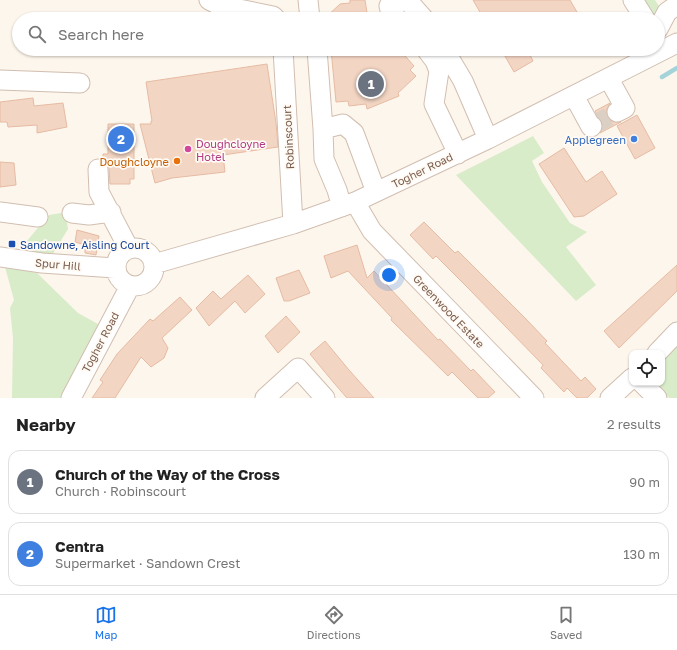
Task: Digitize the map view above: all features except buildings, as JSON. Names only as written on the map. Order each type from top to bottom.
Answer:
[{"type":"street","points":[[209,0],[219,5],[253,12]]},
{"type":"street","points":[[308,0],[309,12]]},
{"type":"street","points":[[390,12],[389,6],[392,0],[402,0],[410,3],[418,12]]},
{"type":"street","points":[[633,0],[641,12]]},
{"type":"street","points":[[665,16],[667,12],[677,5]]},
{"type":"street","name":"Robinscourt","points":[[283,56],[293,224]]},
{"type":"street","name":"Greenwood Estate","points":[[318,56],[324,159],[337,190],[372,231],[534,398]]},
{"type":"street","points":[[431,56],[439,71],[434,104],[458,154]]},
{"type":"street","points":[[448,56],[463,81],[488,139]]},
{"type":"street","name":"Togher Road","points":[[154,264],[293,224],[348,204],[458,154],[609,79],[648,56]]},
{"type":"street","points":[[609,79],[625,108],[617,112]]},
{"type":"street","points":[[0,80],[80,83]]},
{"type":"street","points":[[574,96],[592,126]]},
{"type":"street","points":[[323,129],[343,124],[354,133],[376,192]]},
{"type":"street","points":[[98,169],[99,192],[111,212],[129,249]]},
{"type":"street","points":[[0,212],[38,217]]},
{"type":"street","points":[[72,213],[89,215],[111,212]]},
{"type":"street","points":[[129,249],[142,249],[148,253],[154,264],[152,276],[148,282],[136,287],[130,286],[120,280],[115,268],[119,256],[129,249]]},
{"type":"street","name":"Spur Hill","points":[[0,257],[42,263],[115,268]]},
{"type":"street","name":"Togher Road","points":[[71,398],[130,286]]},
{"type":"street","points":[[659,350],[677,332]]},
{"type":"street","points":[[265,398],[298,368],[324,398]]},
{"type":"street","points":[[610,398],[629,381]]},
{"type":"street","points":[[645,386],[657,398]]},
{"type":"green space","points":[[630,0],[655,0],[661,9],[660,12],[636,12]]},
{"type":"green space","points":[[533,136],[544,153],[532,161],[542,182],[570,223],[587,232],[566,247],[596,285],[576,301],[456,175]]},
{"type":"green space","points":[[61,213],[66,216],[68,229],[51,257],[37,255],[26,242],[49,215]]},
{"type":"green space","points":[[5,267],[37,273],[78,313],[107,329],[64,398],[12,398],[13,338],[10,308],[14,300]]},
{"type":"green space","points":[[677,347],[677,398],[669,398],[660,386],[665,386],[665,358]]},
{"type":"waterway","points":[[662,77],[677,68]]},
{"type":"tunnel","points":[[592,126],[617,112]]},
{"type":"place","name":"Church of the Way of the Cross","points":[[371,84]]},
{"type":"place","name":"Centra","points":[[121,139]]},
{"type":"place","name":"Applegreen","points":[[634,139]]},
{"type":"place","name":"Doughcloyne Hotel","points":[[188,149]]},
{"type":"place","name":"Doughcloyne","points":[[177,161]]},
{"type":"place","name":"Sandowne, Aisling Court","points":[[12,244]]}]
